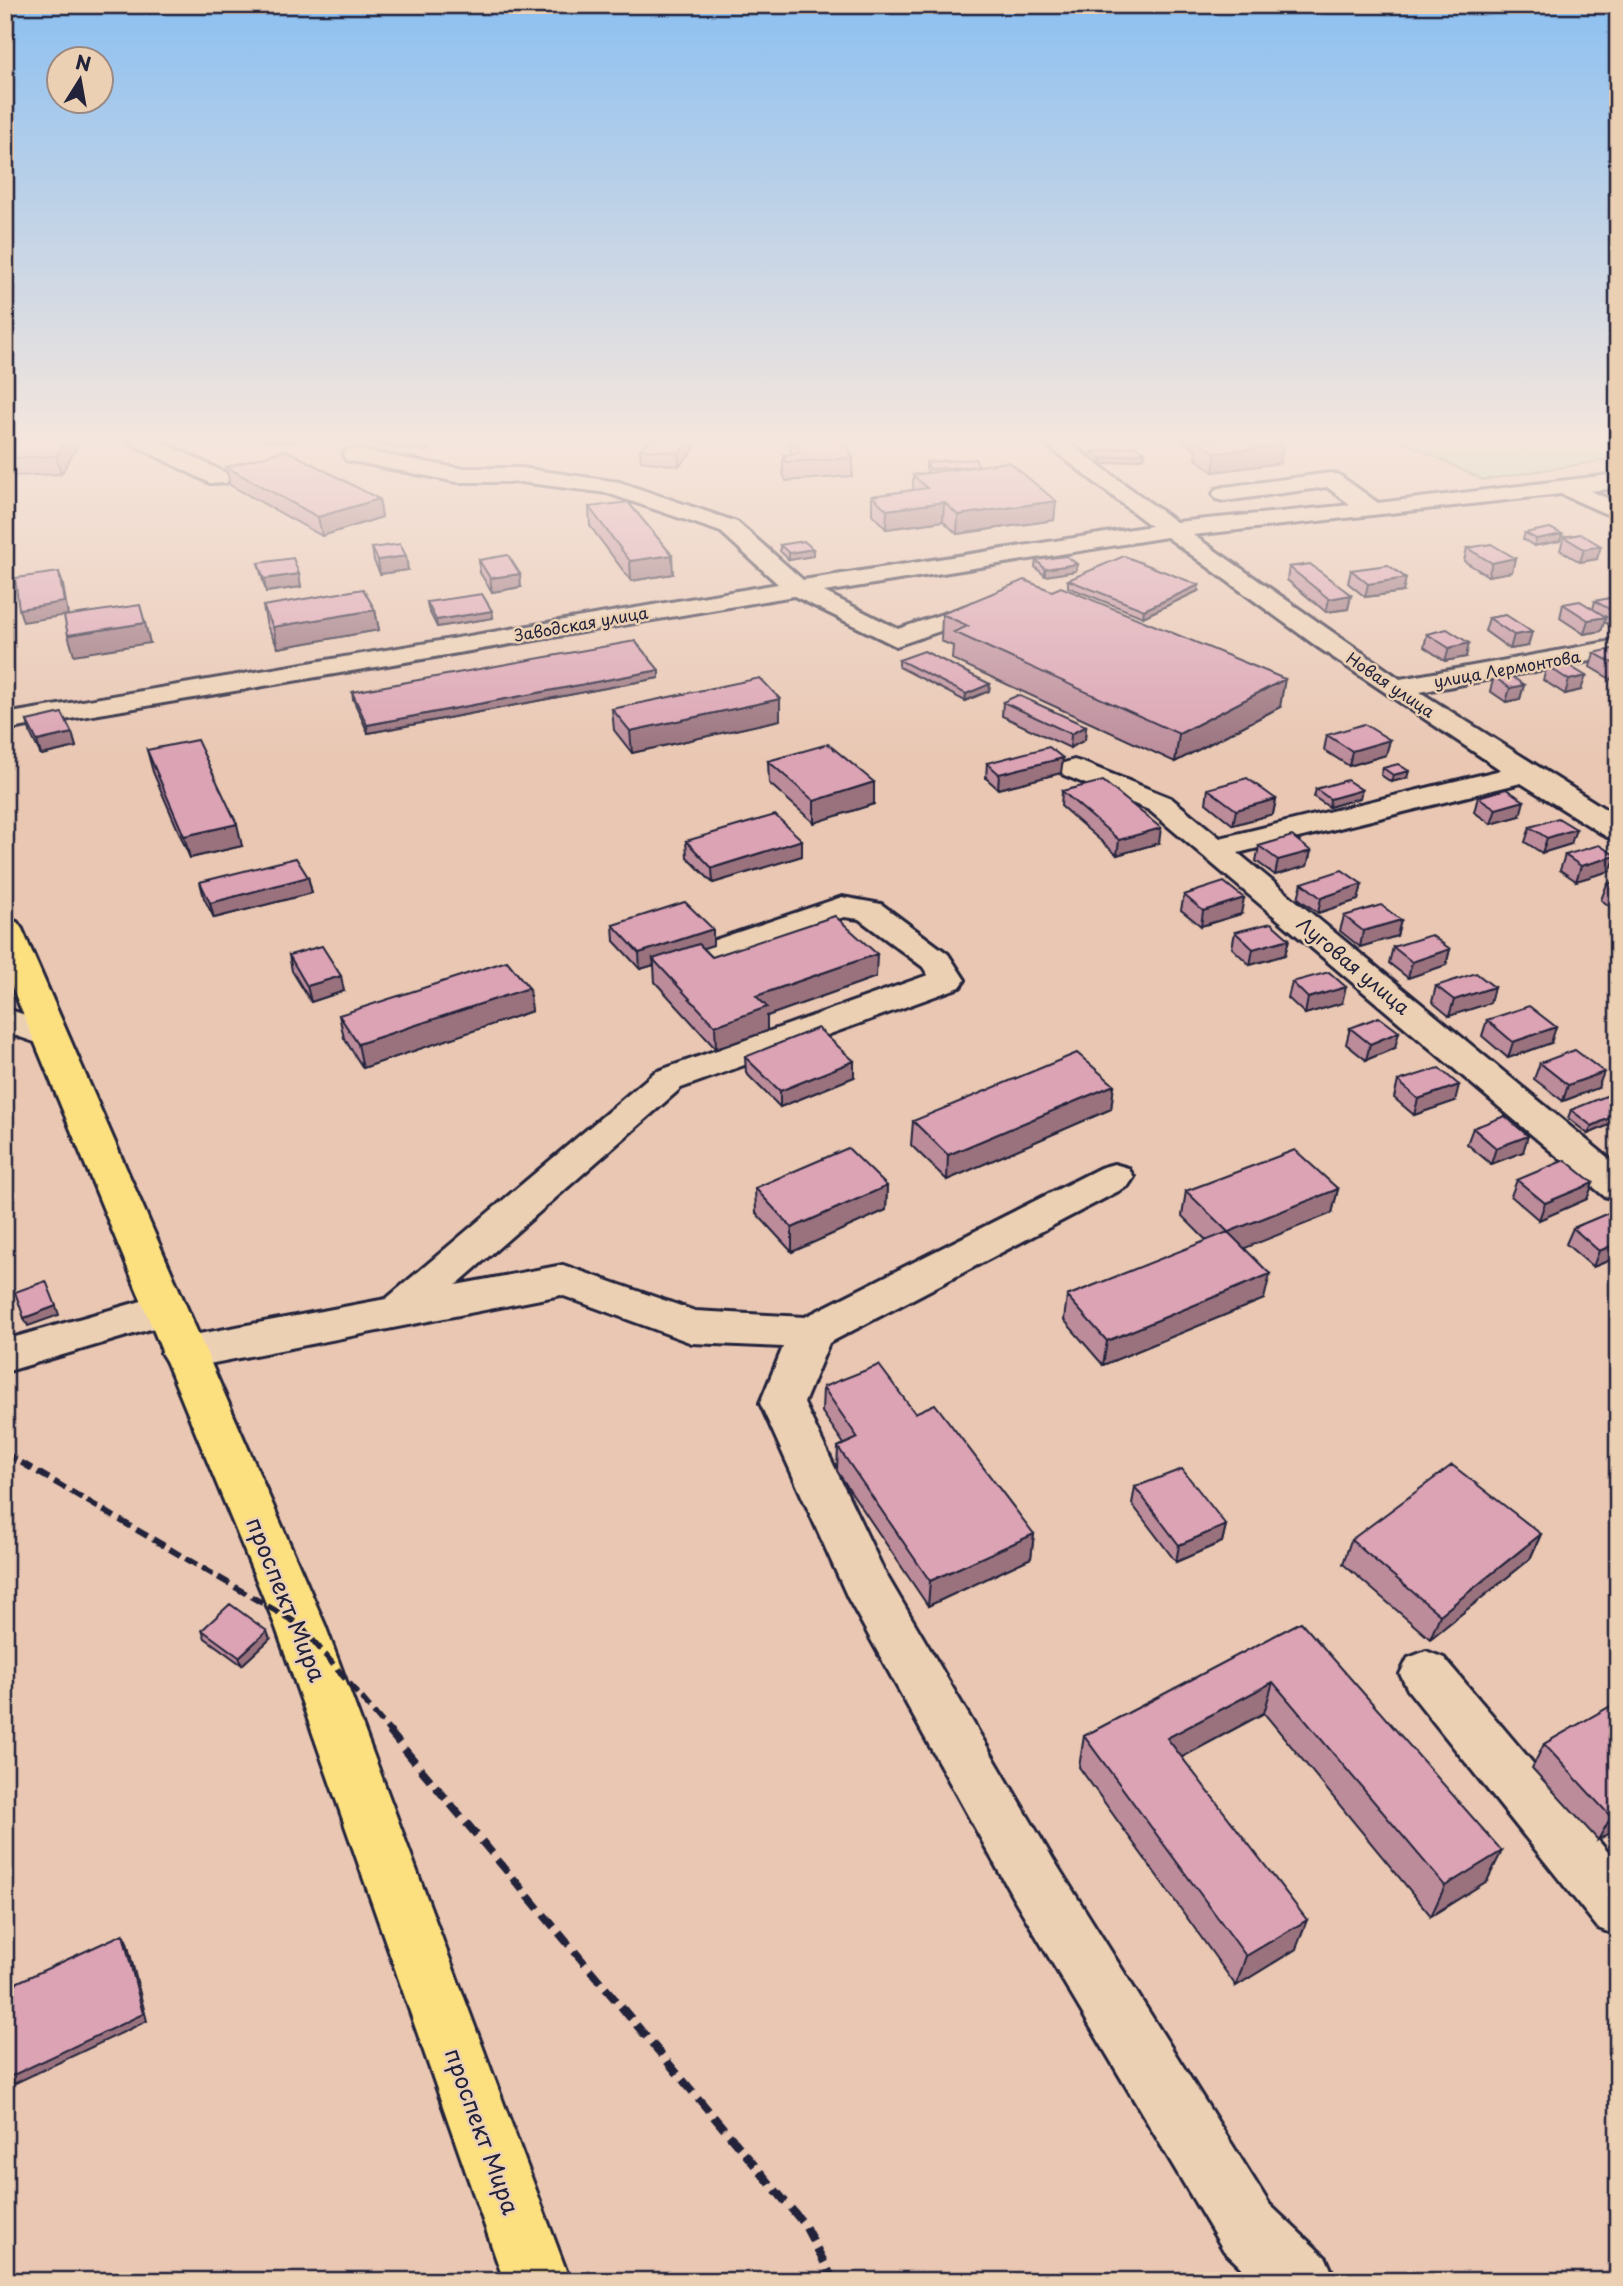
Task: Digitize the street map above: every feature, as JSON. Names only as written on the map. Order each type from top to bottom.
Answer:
[{"type":"main road","name":"проспект Мира","points":[[5,929],[300,1625],[537,2281]]},
{"type":"street","points":[[750,546],[797,588],[896,638],[1012,598]]},
{"type":"street","name":"Заводская улица","points":[[5,722],[797,588],[1068,546]]},
{"type":"street","name":"Новая улица","points":[[1192,546],[1396,688],[1524,773],[1618,830]]},
{"type":"street","name":"улица Лермонтова","points":[[1396,688],[1618,648]]},
{"type":"street","name":"Луговая улица","points":[[1074,769],[1160,804],[1618,1187]]},
{"type":"street","points":[[1215,849],[1524,773]]},
{"type":"street","points":[[399,1312],[668,1080],[948,980],[936,961],[869,912],[842,907],[712,952]]},
{"type":"street","points":[[5,1019],[49,1036]]},
{"type":"street","points":[[5,1356],[174,1331],[399,1312],[563,1280],[692,1327],[811,1333],[1114,1177]]},
{"type":"street","points":[[811,1333],[782,1404],[865,1583],[1033,1878],[1247,2228],[1303,2281]]},
{"type":"street","points":[[1426,1674],[1618,1908]]},
{"type":"building","points":[[401,546],[406,556],[378,560],[372,548]]},
{"type":"building","points":[[618,546],[664,546],[672,555],[630,561]]},
{"type":"building","points":[[781,546],[809,546],[813,549],[789,553]]},
{"type":"building","points":[[1494,546],[1515,558],[1492,563],[1467,548]]},
{"type":"building","points":[[1578,546],[1601,546],[1584,549]]},
{"type":"building","points":[[508,555],[520,574],[490,578],[479,560]]},
{"type":"building","points":[[1066,556],[1077,564],[1045,569],[1036,560]]},
{"type":"building","points":[[1124,556],[1199,585],[1144,610],[1068,580]]},
{"type":"building","points":[[293,558],[299,574],[264,579],[258,563]]},
{"type":"building","points":[[1310,564],[1351,595],[1329,599],[1289,567]]},
{"type":"building","points":[[1388,565],[1406,578],[1368,584],[1351,570]]},
{"type":"building","points":[[59,572],[64,602],[19,609],[15,578]]},
{"type":"building","points":[[1024,580],[1052,591],[1061,587],[1285,679],[1179,734],[954,632],[968,626],[942,614]]},
{"type":"building","points":[[363,589],[375,610],[273,627],[263,606]]},
{"type":"building","points":[[482,594],[492,611],[436,620],[427,602]]},
{"type":"building","points":[[1614,597],[1618,599],[1618,614],[1595,601]]},
{"type":"building","points":[[1580,601],[1606,617],[1588,620],[1563,604]]},
{"type":"building","points":[[140,605],[145,623],[68,635],[64,616]]},
{"type":"building","points":[[1506,615],[1532,632],[1514,635],[1489,618]]},
{"type":"building","points":[[1447,629],[1469,643],[1449,648],[1427,634]]},
{"type":"building","points":[[635,641],[659,670],[367,725],[352,692]]},
{"type":"building","points":[[1612,649],[1618,652],[1618,666],[1594,653]]},
{"type":"building","points":[[924,651],[990,684],[966,694],[899,660]]},
{"type":"building","points":[[1563,662],[1586,676],[1569,680],[1547,666]]},
{"type":"building","points":[[1508,674],[1524,685],[1510,688],[1494,677]]},
{"type":"building","points":[[760,678],[780,699],[630,731],[612,709]]},
{"type":"building","points":[[1018,695],[1086,726],[1071,734],[1003,702]]},
{"type":"building","points":[[62,713],[72,733],[37,741],[27,721]]},
{"type":"building","points":[[1364,724],[1390,740],[1352,751],[1327,735]]},
{"type":"building","points":[[197,740],[237,824],[184,836],[147,750]]},
{"type":"building","points":[[828,744],[874,782],[814,801],[768,761]]},
{"type":"building","points":[[1049,747],[1063,758],[999,774],[987,763]]},
{"type":"building","points":[[1398,764],[1409,771],[1393,775],[1383,768]]},
{"type":"building","points":[[1247,778],[1276,799],[1236,810],[1208,789]]},
{"type":"building","points":[[1347,780],[1362,790],[1330,799],[1316,789]]},
{"type":"building","points":[[1103,781],[1161,828],[1119,840],[1062,791]]},
{"type":"building","points":[[1506,789],[1524,801],[1496,809],[1478,797]]},
{"type":"building","points":[[775,815],[802,840],[712,868],[686,841]]},
{"type":"building","points":[[1558,818],[1576,829],[1547,838],[1530,827]]},
{"type":"building","points":[[1292,836],[1311,851],[1278,860],[1259,846]]},
{"type":"building","points":[[1599,845],[1616,856],[1581,866],[1565,855]]},
{"type":"building","points":[[296,858],[308,877],[210,903],[200,882]]},
{"type":"building","points":[[1342,870],[1362,884],[1321,898],[1302,883]]},
{"type":"building","points":[[1618,881],[1618,892],[1607,884]]},
{"type":"building","points":[[1224,882],[1244,898],[1203,911],[1184,895]]},
{"type":"building","points":[[685,902],[713,929],[639,953],[613,925]]},
{"type":"building","points":[[1381,905],[1401,920],[1363,931],[1344,916]]},
{"type":"building","points":[[835,916],[877,954],[756,996],[767,1007],[715,1026],[653,959],[699,944],[712,957]]},
{"type":"building","points":[[1271,923],[1289,939],[1253,949],[1235,932]]},
{"type":"building","points":[[1431,935],[1450,949],[1412,962],[1393,947]]},
{"type":"building","points":[[322,946],[341,976],[307,986],[289,955]]},
{"type":"building","points":[[507,961],[529,988],[358,1044],[339,1015]]},
{"type":"building","points":[[1329,972],[1346,987],[1308,998],[1292,982]]},
{"type":"building","points":[[1476,973],[1494,987],[1454,1000],[1436,986]]},
{"type":"building","points":[[1529,1006],[1556,1027],[1513,1042],[1487,1020]]},
{"type":"building","points":[[1379,1017],[1399,1032],[1370,1044],[1350,1028]]},
{"type":"building","points":[[818,1028],[854,1061],[780,1091],[745,1057]]},
{"type":"building","points":[[1575,1050],[1604,1072],[1568,1085],[1540,1063]]},
{"type":"building","points":[[1077,1053],[1114,1085],[948,1155],[913,1121]]},
{"type":"building","points":[[1439,1068],[1459,1085],[1418,1099],[1398,1081]]},
{"type":"building","points":[[1616,1092],[1618,1114],[1592,1126],[1571,1110]]},
{"type":"building","points":[[1505,1116],[1528,1136],[1496,1148],[1473,1128]]},
{"type":"building","points":[[848,1148],[887,1186],[792,1228],[755,1188]]},
{"type":"building","points":[[1295,1150],[1338,1189],[1228,1232],[1186,1191]]},
{"type":"building","points":[[1565,1160],[1593,1183],[1545,1203],[1517,1180]]},
{"type":"building","points":[[1618,1209],[1618,1243],[1599,1251],[1573,1228]]},
{"type":"building","points":[[1228,1232],[1270,1274],[1107,1341],[1067,1296]]},
{"type":"building","points":[[46,1281],[56,1306],[24,1318],[15,1292]]},
{"type":"building","points":[[879,1365],[915,1413],[935,1404],[1034,1534],[930,1581],[838,1447],[858,1438],[823,1387]]},
{"type":"building","points":[[1452,1465],[1541,1534],[1440,1615],[1351,1540]]},
{"type":"building","points":[[1182,1469],[1226,1525],[1179,1545],[1135,1487]]},
{"type":"building","points":[[230,1604],[267,1631],[239,1657],[202,1630]]},
{"type":"building","points":[[1301,1622],[1502,1851],[1445,1886],[1273,1682],[1167,1738],[1307,1920],[1246,1956],[1084,1736]]},
{"type":"building","points":[[1618,1702],[1618,1813],[1611,1817],[1544,1744]]},
{"type":"building","points":[[123,1934],[143,2014],[5,2079],[5,1988]]},
{"type":"railway","points":[[5,1453],[300,1625],[391,1733]]},
{"type":"railway","points":[[389,1731],[804,2224],[834,2281]]}]
